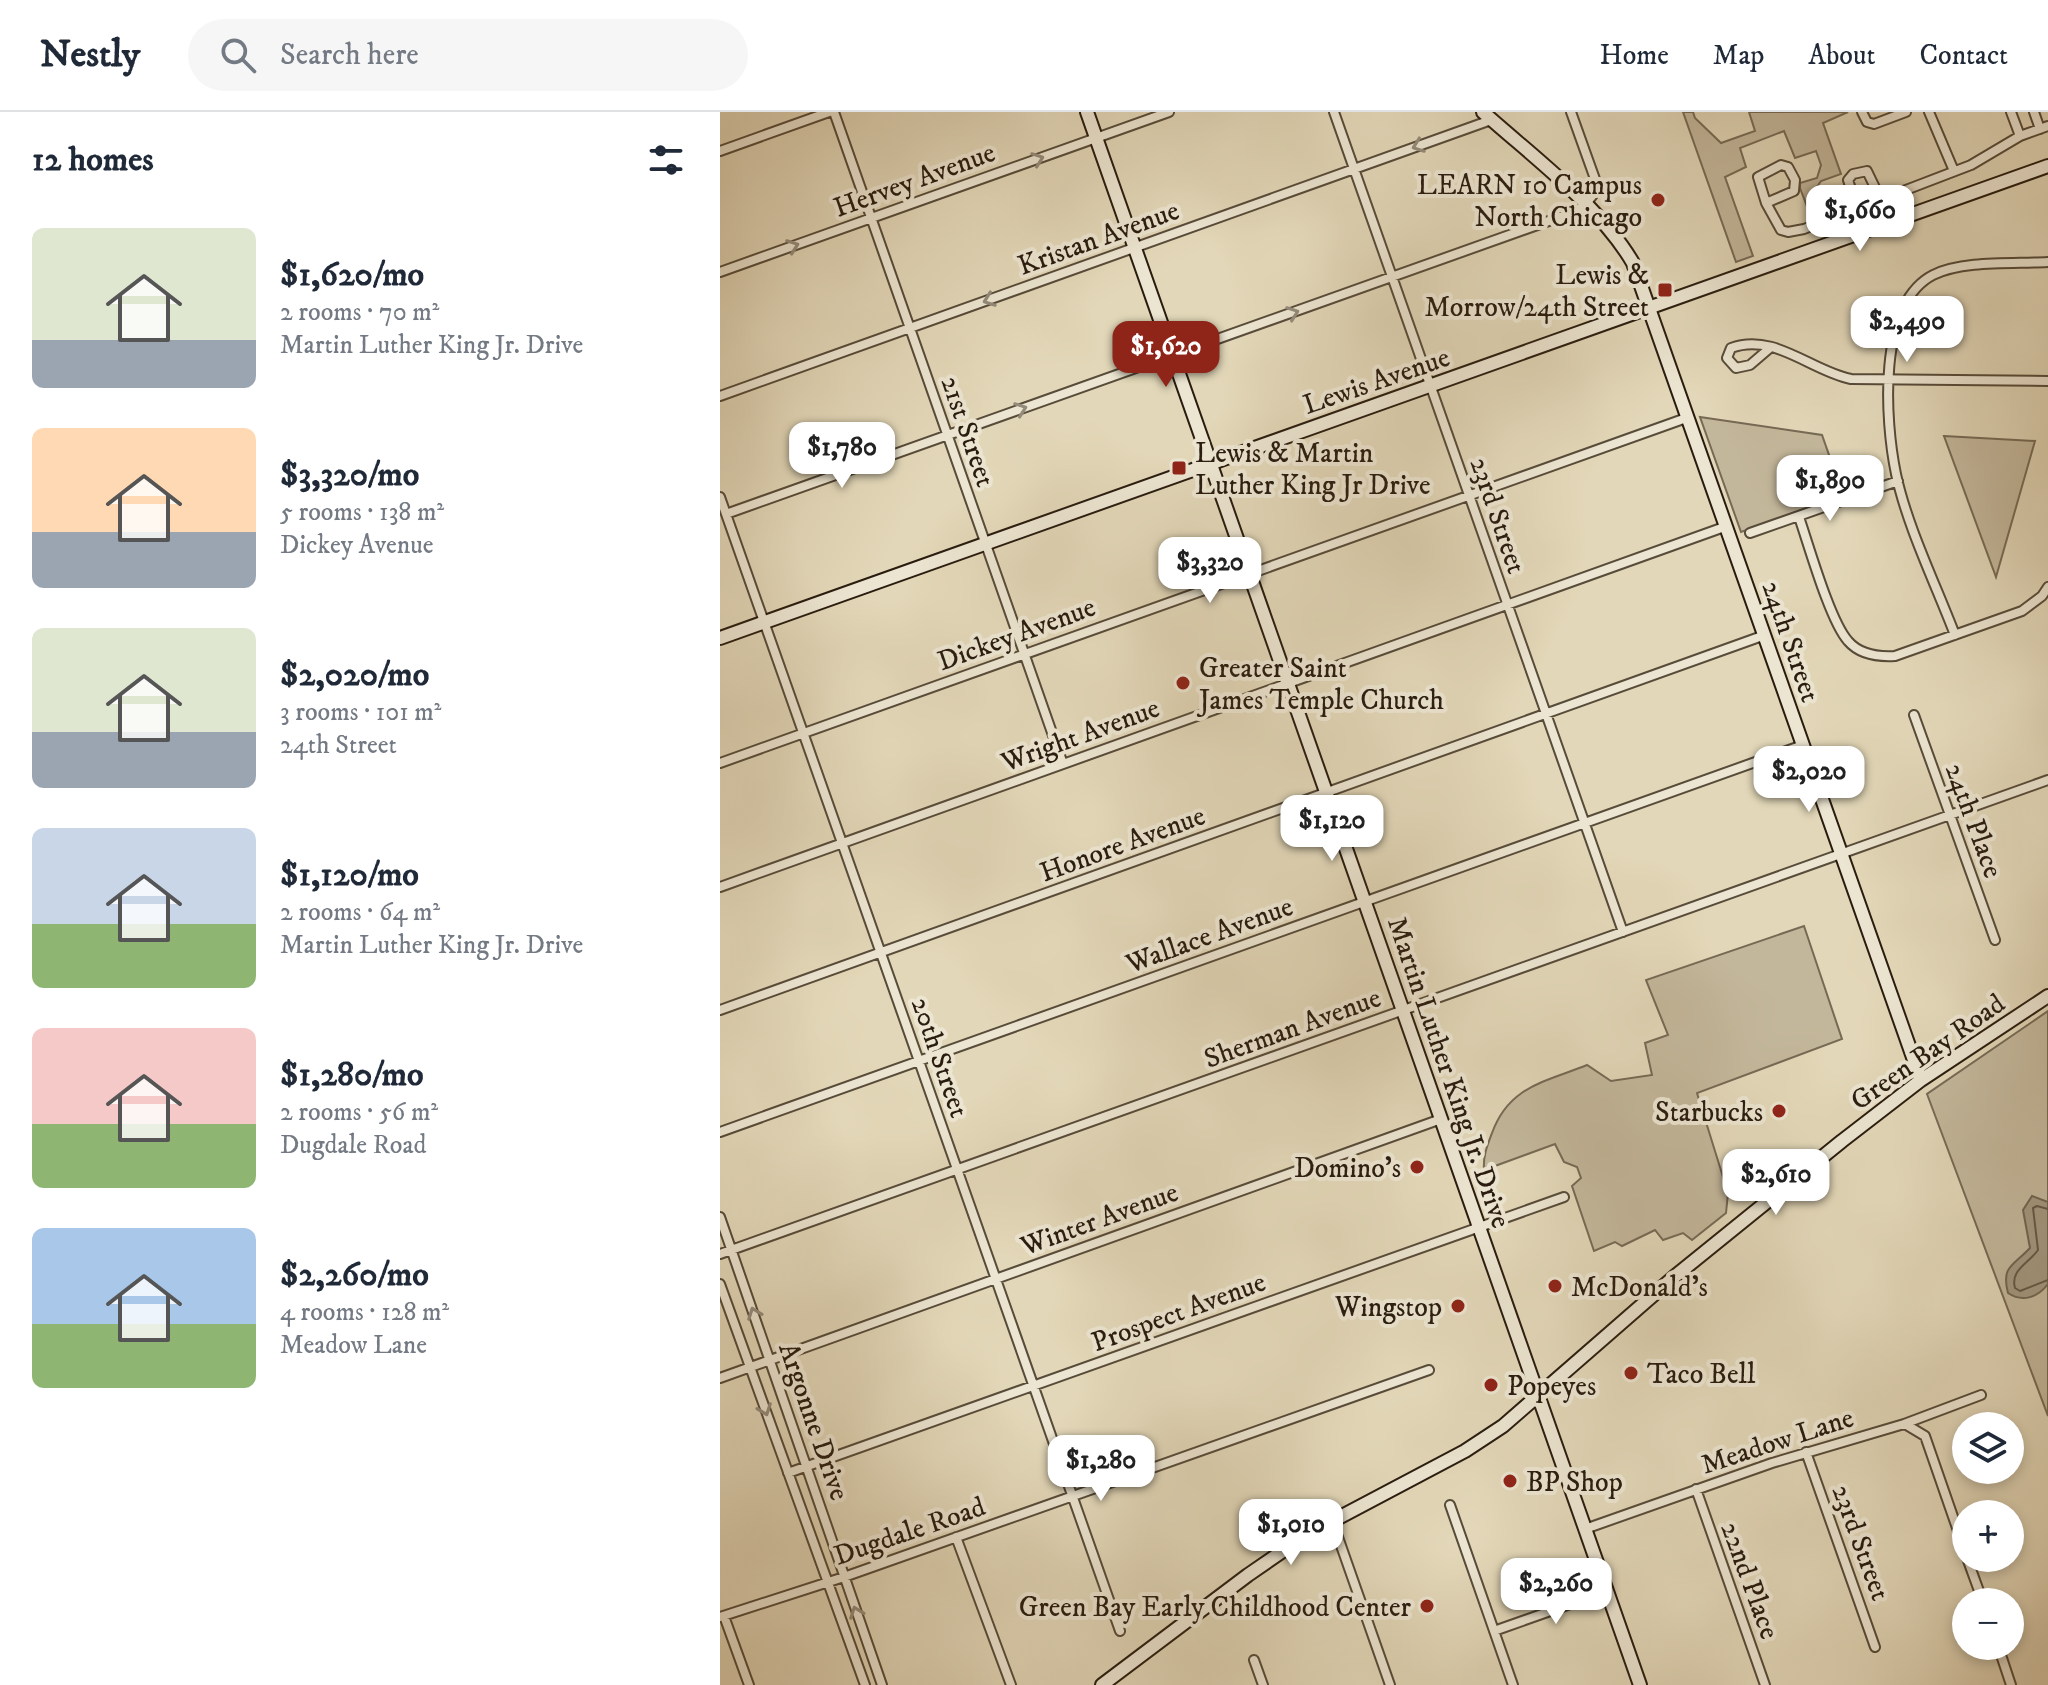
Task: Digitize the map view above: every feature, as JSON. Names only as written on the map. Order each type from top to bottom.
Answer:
[{"type":"street","points":[[720,151],[831,112]]},
{"type":"street","name":"21st Street","points":[[831,112],[1063,764]]},
{"type":"street","name":"Martin Luther King Jr. Drive","points":[[1087,112],[1640,1685]]},
{"type":"street","name":"Hervey Avenue","points":[[720,272],[1169,112]]},
{"type":"street","name":"23rd Street","points":[[1334,112],[1623,932]]},
{"type":"street","points":[[726,514],[1574,212],[1585,205],[1596,191],[1595,179],[1571,112]]},
{"type":"street","points":[[1862,112],[1867,122],[1874,124],[1906,112]]},
{"type":"street","points":[[1929,112],[1954,171]]},
{"type":"street","points":[[2011,112],[2020,136]]},
{"type":"street","points":[[1766,203],[1794,191],[1795,180],[1785,165],[1758,177],[1766,203],[1781,230],[1796,231],[1817,224],[1971,165],[2020,136],[2044,128],[2034,112]]},
{"type":"street","name":"Kristan Avenue","points":[[720,396],[1354,169],[1487,116]]},
{"type":"street","name":"24th Street","points":[[1487,116],[1585,205],[1621,244],[1633,263],[1921,1080]]},
{"type":"street","name":"Lewis Avenue","points":[[720,638],[2048,166]]},
{"type":"street","points":[[1857,207],[1848,180],[1853,174],[1867,171],[1880,198]]},
{"type":"street","points":[[1955,635],[1898,481],[1892,447],[1889,380],[1895,329],[1900,312],[1920,284],[1934,274],[1953,268],[2048,262]]},
{"type":"street","points":[[1771,347],[1744,368],[1736,368],[1727,358],[1731,348],[1738,345],[1771,347],[1790,352],[1824,371],[1840,376],[1889,380],[2048,381]]},
{"type":"street","name":"Dickey Avenue","points":[[720,763],[1689,417]]},
{"type":"street","points":[[1750,533],[1898,481]]},
{"type":"street","name":"20th Street","points":[[720,497],[1120,1631]]},
{"type":"street","points":[[1799,517],[1838,624],[1848,642],[1862,652],[1879,657],[1895,656],[2022,611],[2042,596],[2048,587]]},
{"type":"street","name":"Wright Avenue","points":[[720,887],[1727,526]]},
{"type":"street","name":"Honore Avenue","points":[[720,1010],[1765,635]]},
{"type":"street","name":"24th Place","points":[[1914,715],[1995,940]]},
{"type":"street","name":"Wallace Avenue","points":[[720,1132],[1803,745]]},
{"type":"street","name":"Sherman Avenue","points":[[720,1254],[2048,780]]},
{"type":"street","name":"Green Bay Road","points":[[1102,1685],[1260,1566],[1332,1520],[1465,1451],[1503,1426],[1674,1277],[1921,1080],[2048,996]]},
{"type":"street","name":"Winter Avenue","points":[[720,1378],[1441,1119]]},
{"type":"street","name":"Prospect Avenue","points":[[788,1473],[1564,1197]]},
{"type":"street","name":"Argonne Drive","points":[[720,1217],[882,1685]]},
{"type":"street","name":"Argonne Drive","points":[[720,1284],[865,1685]]},
{"type":"street","name":"Dugdale Road","points":[[722,1617],[844,1577],[1429,1370]]},
{"type":"street","name":"Meadow Lane","points":[[1585,1529],[1806,1452],[1904,1424],[1981,1395]]},
{"type":"street","points":[[1904,1424],[1925,1436],[1952,1513]]},
{"type":"street","name":"23rd Street","points":[[1806,1452],[1875,1647]]},
{"type":"street","name":"22nd Place","points":[[1696,1489],[1765,1685]]},
{"type":"street","points":[[1450,1505],[1513,1685]]},
{"type":"street","points":[[1332,1520],[1390,1685]]},
{"type":"street","points":[[956,1537],[1011,1685]]},
{"type":"street","points":[[1494,1631],[1607,1591]]},
{"type":"street","points":[[722,1617],[749,1685]]},
{"type":"street","points":[[1254,1660],[1263,1685]]},
{"type":"street","points":[[2003,1660],[2011,1685]]},
{"type":"shaded area","points":[[1683,112],[1693,112],[1695,118],[1721,143],[1755,131],[1749,112],[1848,112],[1823,123],[1841,174],[1821,181],[1817,187],[1827,217],[1813,222],[1800,188],[1800,183],[1817,178],[1821,165],[1816,151],[1795,158],[1784,131],[1740,148],[1746,167],[1725,177],[1753,256],[1736,262]]},
{"type":"shaded area","points":[[1700,417],[1822,435],[1843,495],[1741,532]]},
{"type":"shaded area","points":[[1944,436],[2035,441],[1996,577]]},
{"type":"shaded area","points":[[1804,926],[1842,1039],[1697,1093],[1728,1193],[1726,1213],[1692,1240],[1683,1233],[1663,1240],[1655,1230],[1622,1246],[1615,1242],[1594,1251],[1572,1186],[1581,1178],[1577,1167],[1564,1162],[1555,1144],[1484,1170],[1487,1147],[1499,1117],[1518,1095],[1530,1088],[1587,1065],[1611,1081],[1652,1075],[1645,1043],[1668,1035],[1646,980]]},
{"type":"shaded area","points":[[2048,1011],[2048,1416],[1927,1094]]},
{"type":"water","points":[[2032,1196],[2048,1202],[2048,1284],[2035,1295],[2019,1298],[2008,1293],[2006,1277],[2010,1267],[2030,1248],[2023,1210]]},
{"type":"place","name":"LEARN 10 Campus North Chicago","points":[[1658,200]]},
{"type":"place","name":"Lewis & Morrow/24th Street","points":[[1665,290]]},
{"type":"place","name":"Lewis & Martin Luther King Jr Drive","points":[[1179,468]]},
{"type":"place","name":"Greater Saint James Temple Church","points":[[1183,683]]},
{"type":"place","name":"Starbucks","points":[[1779,1111]]},
{"type":"place","name":"Domino's","points":[[1417,1167]]},
{"type":"place","name":"McDonald's","points":[[1555,1286]]},
{"type":"place","name":"Wingstop","points":[[1458,1306]]},
{"type":"place","name":"Taco Bell","points":[[1631,1373]]},
{"type":"place","name":"Popeyes","points":[[1491,1385]]},
{"type":"place","name":"BP Shop","points":[[1510,1481]]},
{"type":"place","name":"Green Bay Early Childhood Center","points":[[1427,1606]]}]
